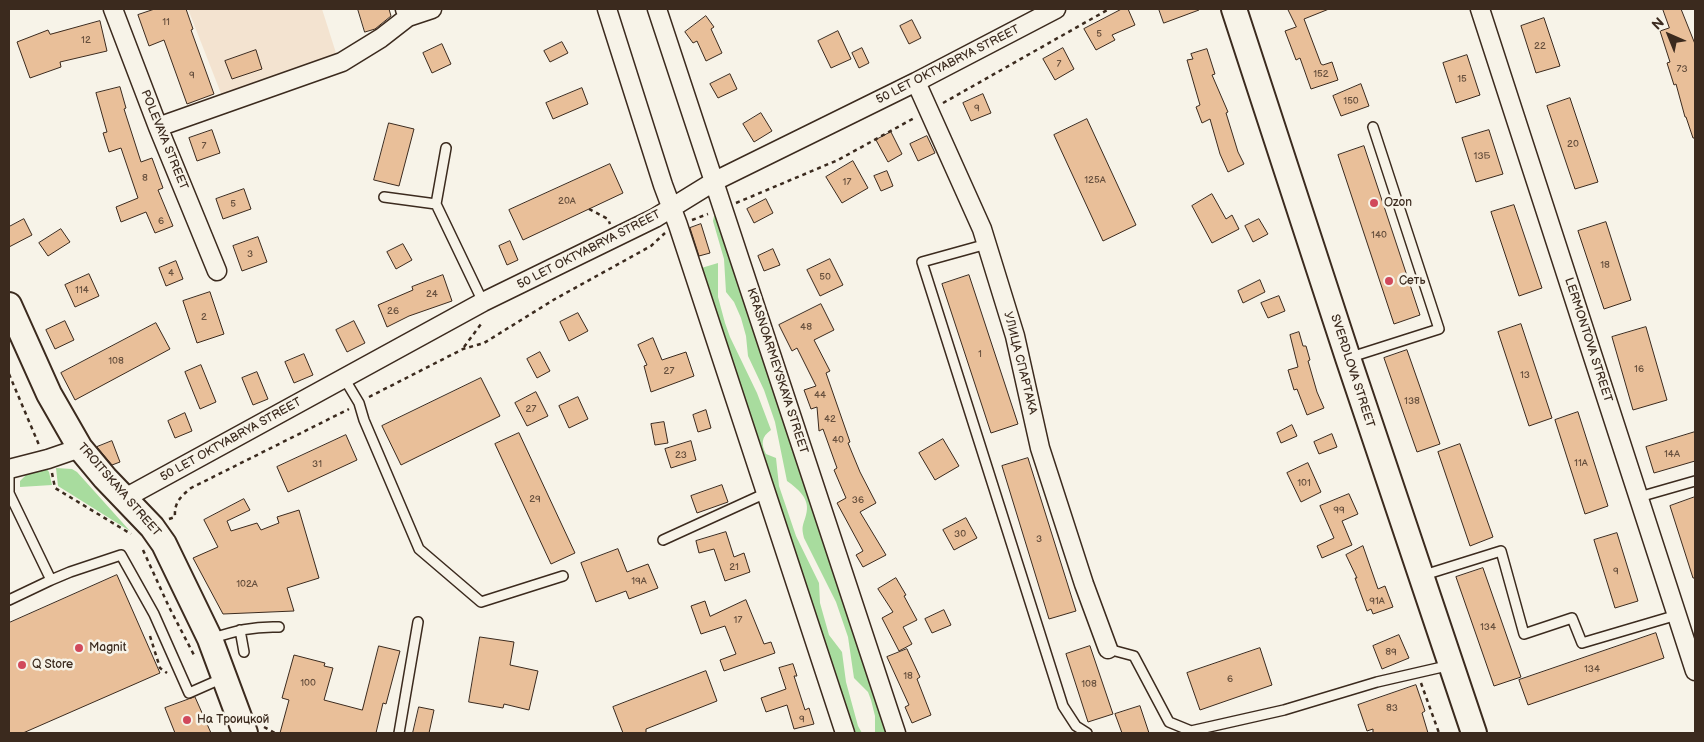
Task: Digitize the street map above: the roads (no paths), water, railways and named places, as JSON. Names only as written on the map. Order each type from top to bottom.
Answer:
[{"type":"main road","name":"SVERDLOVA STREET","points":[[1234,9],[1348,358],[1474,733]]},
{"type":"main road","name":"TROITSKAYA STREET","points":[[9,305],[49,394],[80,448],[105,478],[152,527],[164,544],[210,639],[245,733]]},
{"type":"street","name":"POLEVAYA STREET","points":[[113,9],[158,127],[217,270]]},
{"type":"street","points":[[158,127],[342,62],[381,38],[406,13],[432,9]]},
{"type":"street","points":[[607,9],[663,185],[678,225],[845,733]]},
{"type":"street","name":"KRASNOARMEYSKAYA STREET","points":[[657,9],[724,207],[896,733]]},
{"type":"street","name":"50 LET OKTYABRYA STREET","points":[[125,498],[483,302],[655,218],[714,181],[916,82],[1056,9]]},
{"type":"street","name":"LERMONTOVA STREET","points":[[1480,9],[1695,671]]},
{"type":"street","name":"УЛИЦА СПАРТАКА","points":[[916,82],[982,229],[1015,336],[1040,448],[1084,584],[1108,649]]},
{"type":"street","points":[[9,469],[80,448]]},
{"type":"lane","points":[[1348,358],[1439,329],[1373,127]]},
{"type":"lane","points":[[446,148],[436,204],[483,302]]},
{"type":"lane","points":[[384,197],[436,204]]},
{"type":"lane","points":[[987,244],[922,262],[1063,706],[1076,726],[1087,733]]},
{"type":"lane","points":[[344,378],[359,403],[364,420],[420,549],[481,602],[563,576]]},
{"type":"lane","points":[[9,469],[9,493],[51,580]]},
{"type":"lane","points":[[1639,497],[1695,481]]},
{"type":"lane","points":[[663,540],[766,493]]},
{"type":"lane","points":[[1421,576],[1501,551],[1524,634],[1572,618],[1582,643],[1677,614]]},
{"type":"lane","points":[[9,600],[70,572],[121,555],[154,614],[188,693],[225,677]]},
{"type":"lane","points":[[399,733],[418,622]]},
{"type":"lane","points":[[210,639],[259,626],[279,627]]},
{"type":"lane","points":[[240,630],[244,652]]},
{"type":"lane","points":[[1108,649],[1134,656],[1168,722],[1191,731],[1284,710],[1377,682],[1451,665]]},
{"type":"place","name":"Ozon","points":[[1374,203]]},
{"type":"place","name":"Сеть","points":[[1389,281]]},
{"type":"place","name":"Magnit","points":[[79,648]]},
{"type":"place","name":"Q Store","points":[[22,665]]},
{"type":"place","name":"На Троицкой","points":[[187,720]]}]
